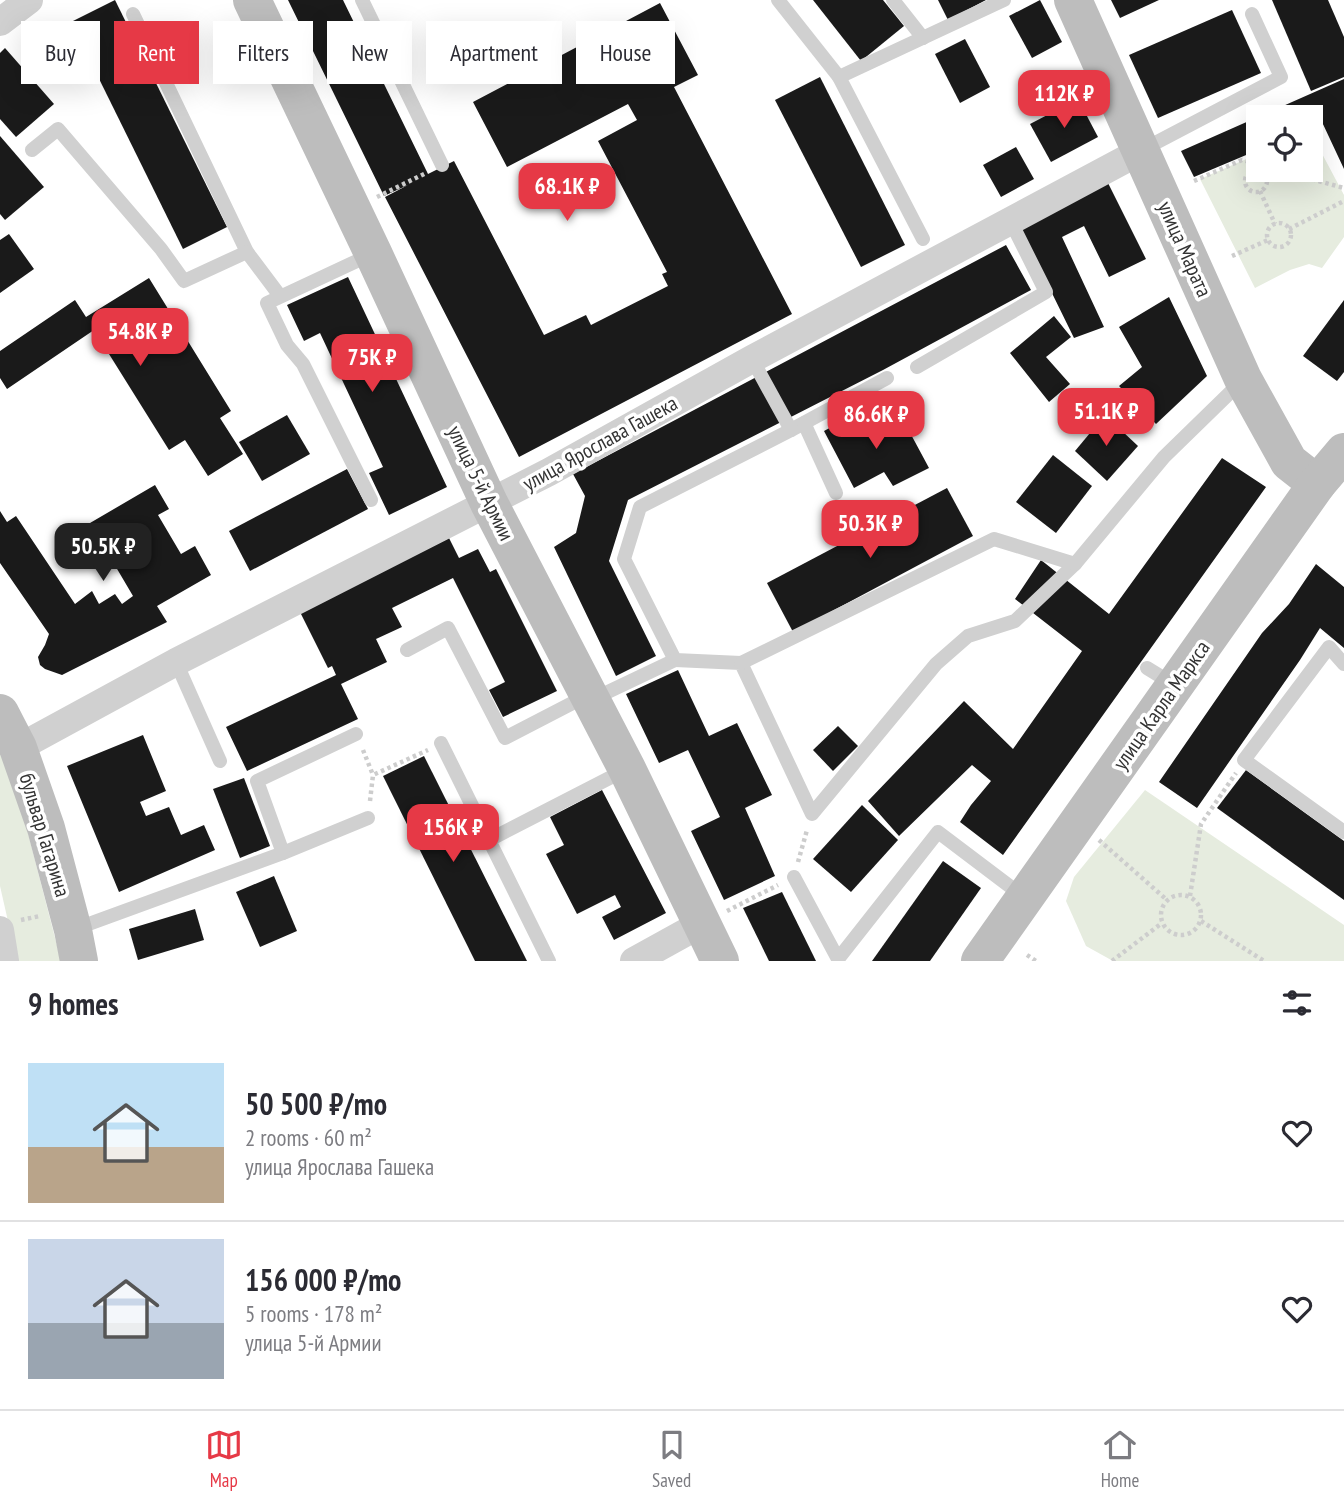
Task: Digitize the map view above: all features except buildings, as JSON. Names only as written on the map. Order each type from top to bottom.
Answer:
[{"type":"street","points":[[0,22],[29,0]]},
{"type":"street","name":"улица 5-й Армии","points":[[252,0],[489,503],[591,697],[720,961]]},
{"type":"street","name":"улица Марата","points":[[1073,0],[1243,379],[1289,462],[1317,484]]},
{"type":"street","name":"улица Ярослава Гашека","points":[[18,748],[176,662],[561,465],[752,359],[1141,151]]},
{"type":"street","name":"улица Карла Маркса","points":[[980,961],[1025,898],[1161,677],[1344,452]]},
{"type":"street","name":"бульвар Гагарина","points":[[0,713],[18,748],[46,828],[76,945]]},
{"type":"street","points":[[634,961],[701,924]]},
{"type":"street","points":[[0,930],[5,961]]},
{"type":"lane","points":[[362,0],[442,165]]},
{"type":"lane","points":[[778,0],[839,77],[923,239]]},
{"type":"lane","points":[[893,0],[923,38]]},
{"type":"lane","points":[[839,77],[1004,0]]},
{"type":"lane","points":[[134,14],[247,252],[280,296]]},
{"type":"lane","points":[[1141,151],[1281,77],[1252,14]]},
{"type":"lane","points":[[32,150],[58,128],[161,249],[184,281],[247,252]]},
{"type":"lane","points":[[917,367],[1046,292],[1011,222]]},
{"type":"lane","points":[[372,500],[303,364],[286,345],[267,303],[373,253]]},
{"type":"lane","points":[[752,359],[836,492]]},
{"type":"lane","points":[[676,660],[624,559],[640,507],[887,378]]},
{"type":"lane","points":[[741,663],[812,814],[936,664],[968,636],[1015,621],[1075,564],[1164,457],[1243,379]]},
{"type":"lane","points":[[407,650],[448,628],[505,738],[676,660],[741,663],[993,540],[1075,564]]},
{"type":"lane","points":[[1344,664],[1329,648],[1244,760],[1344,832]]},
{"type":"lane","points":[[176,662],[220,761]]},
{"type":"lane","points":[[283,853],[257,781],[356,734]]},
{"type":"lane","points":[[441,743],[549,961]]},
{"type":"lane","points":[[489,840],[627,769]]},
{"type":"lane","points":[[76,945],[368,818]]},
{"type":"lane","points":[[794,877],[838,959],[938,832],[1025,898]]},
{"type":"path","points":[[1194,181],[1242,160],[1246,161]]},
{"type":"path","points":[[352,210],[442,165]]},
{"type":"path","points":[[1246,178],[1246,187],[1252,192],[1260,191],[1266,182]]},
{"type":"path","points":[[1322,182],[1344,188]]},
{"type":"path","points":[[1260,191],[1275,224]]},
{"type":"path","points":[[1289,229],[1344,201]]},
{"type":"path","points":[[1275,224],[1283,224],[1289,229],[1291,236],[1285,246],[1277,247],[1268,240],[1267,232],[1275,224]]},
{"type":"path","points":[[1232,256],[1268,240]]},
{"type":"path","points":[[356,734],[373,775],[368,818]]},
{"type":"path","points":[[373,775],[441,743]]},
{"type":"path","points":[[1190,896],[1201,824],[1244,760]]},
{"type":"path","points":[[701,924],[794,877],[812,814]]},
{"type":"path","points":[[1097,838],[1167,900]]},
{"type":"path","points":[[1182,894],[1196,900],[1202,914],[1197,928],[1182,935],[1167,930],[1161,915],[1167,900],[1182,894]]},
{"type":"path","points":[[1201,921],[1264,961]]},
{"type":"path","points":[[1112,961],[1163,923]]},
{"type":"path","points":[[1027,955],[1036,961]]},
{"type":"shaded area","points":[[1323,156],[1344,195],[1344,237],[1322,268],[1309,264],[1290,270],[1255,288],[1200,179],[1246,159],[1246,182],[1323,182]]},
{"type":"shaded area","points":[[0,746],[16,787],[61,961],[17,961],[0,886]]},
{"type":"shaded area","points":[[1145,790],[1344,925],[1344,961],[1113,961],[1086,946],[1066,901],[1074,877]]}]
